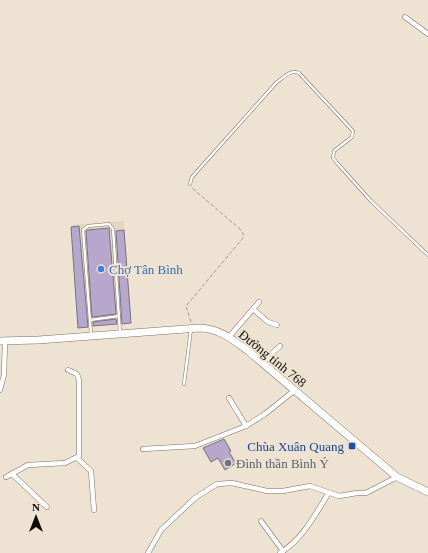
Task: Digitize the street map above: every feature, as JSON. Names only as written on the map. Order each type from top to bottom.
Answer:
[{"type":"main road","name":"Đường tỉnh 768","points":[[3,341],[91,337],[206,328],[229,337],[262,363],[397,478],[427,494]]},
{"type":"street","points":[[404,16],[428,34]]},
{"type":"street","points":[[229,337],[259,302]]},
{"type":"street","points":[[253,309],[268,322],[277,324]]},
{"type":"street","points":[[0,390],[4,375],[3,341]]},
{"type":"street","points":[[262,363],[280,346]]},
{"type":"street","points":[[68,370],[77,374],[79,380],[79,456],[77,458]]},
{"type":"street","points":[[143,449],[195,446],[246,426],[265,414],[294,390]]},
{"type":"street","points":[[229,398],[246,426]]},
{"type":"street","points":[[6,477],[31,465],[58,464],[77,458]]},
{"type":"street","points":[[77,458],[91,472],[94,510]]},
{"type":"street","points":[[12,474],[47,507]]},
{"type":"street","points":[[148,553],[161,530],[195,498],[217,484],[232,483],[267,491],[283,491],[310,486],[328,494],[339,496],[366,493],[397,478]]},
{"type":"street","points":[[262,521],[281,552],[307,527],[328,494]]},
{"type":"lane","points":[[190,184],[192,177],[276,83],[290,72],[299,73],[353,131],[352,136],[334,151],[333,158],[376,206],[428,255]]},
{"type":"lane","points":[[91,337],[83,230],[88,226],[108,224],[112,226],[120,334]]},
{"type":"lane","points":[[90,320],[119,316]]},
{"type":"lane","points":[[184,384],[192,329]]},
{"type":"path","points":[[190,184],[192,189],[243,234],[241,243],[186,306],[192,329]]},
{"type":"shaded area","name":"Chợ Tân Bình","points":[[124,221],[131,323],[78,328],[71,225]]},
{"type":"building","points":[[79,226],[88,327],[78,328],[71,227]]},
{"type":"building","points":[[109,228],[116,314],[92,317],[86,231]]},
{"type":"building","points":[[124,230],[131,323],[122,324],[116,231]]},
{"type":"building","points":[[116,319],[117,324],[93,326],[93,322]]},
{"type":"building","points":[[224,439],[231,451],[229,452],[236,463],[225,470],[218,458],[211,462],[203,448]]},
{"type":"place","name":"Chợ Tân Bình","points":[[101,269]]},
{"type":"place","name":"Chùa Xuân Quang","points":[[352,446]]},
{"type":"place","name":"Đình thần Bình Ý","points":[[228,463]]}]
